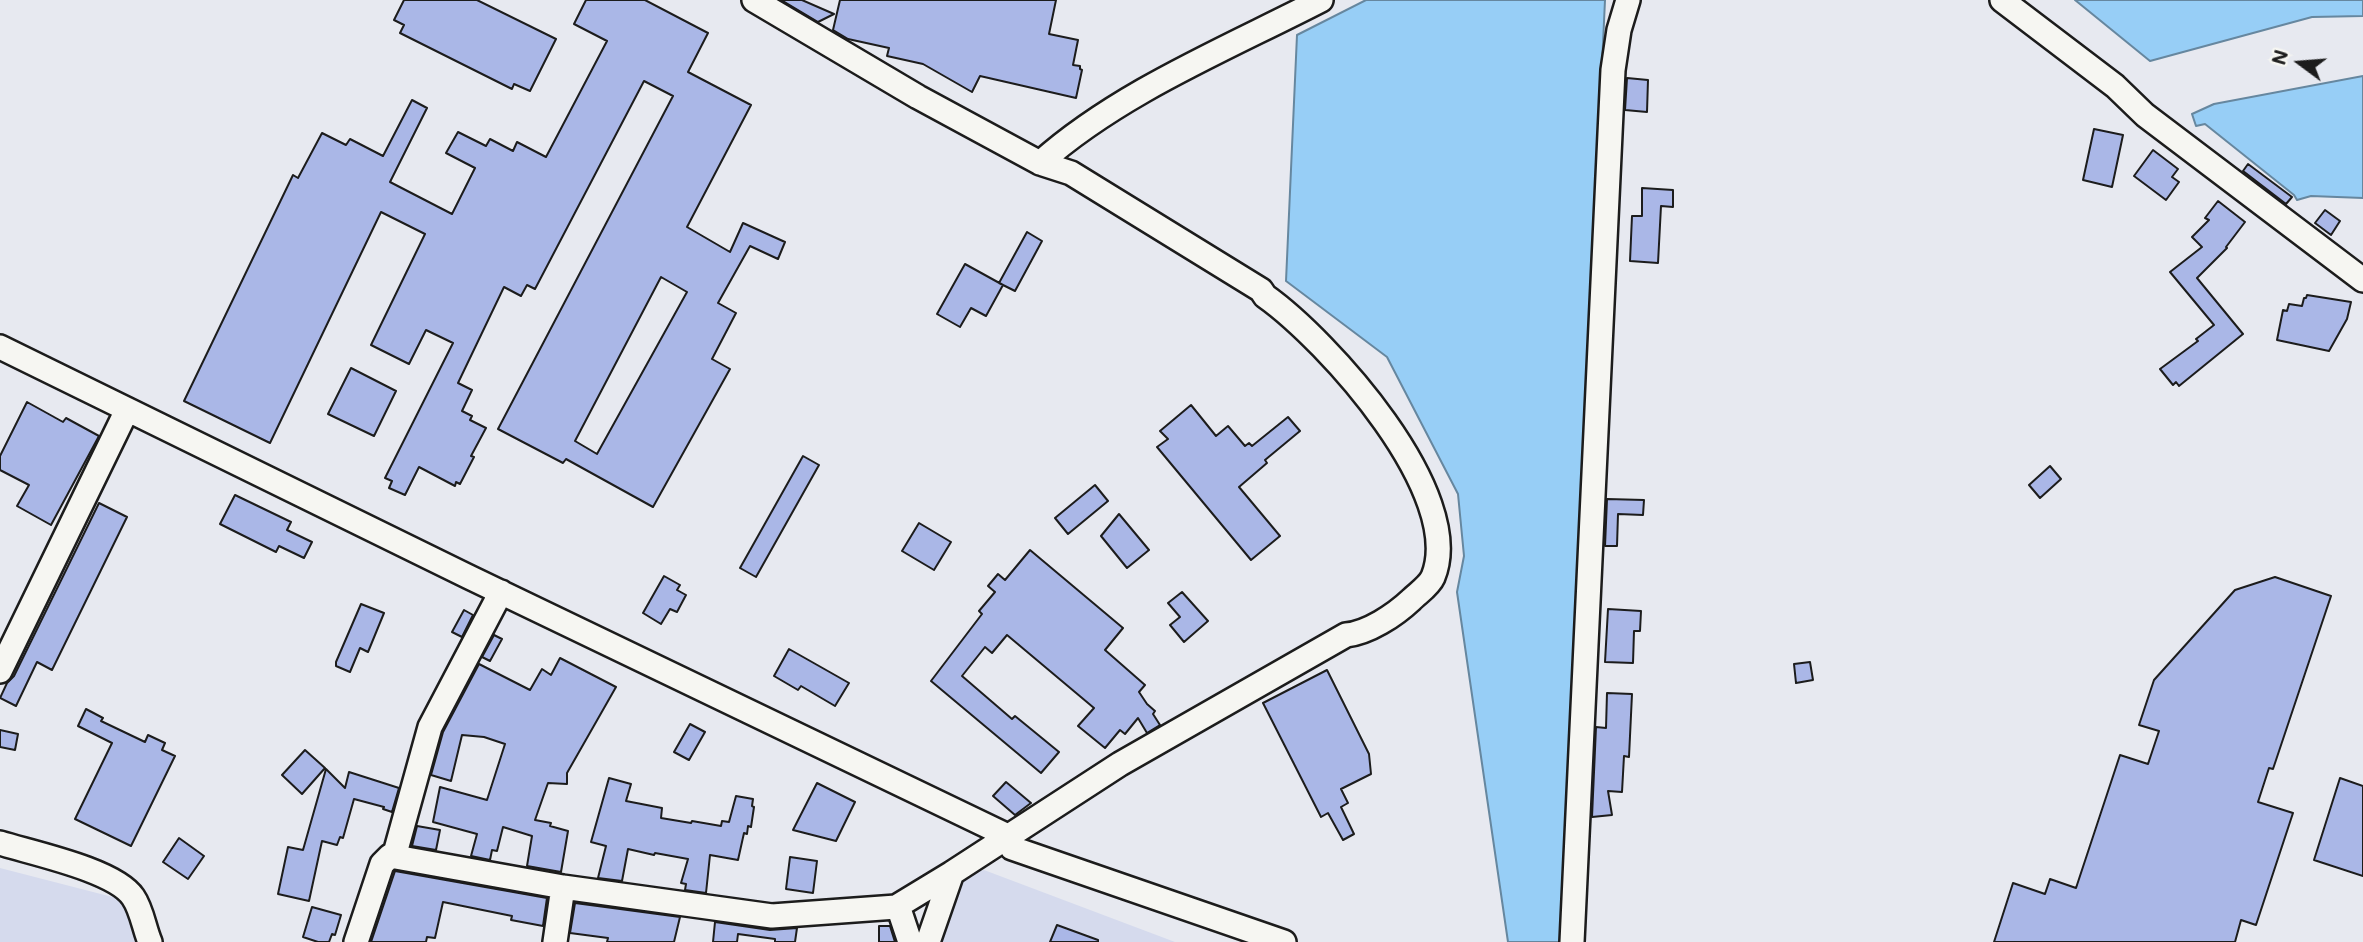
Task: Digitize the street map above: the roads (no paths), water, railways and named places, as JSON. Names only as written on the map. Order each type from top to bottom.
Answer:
[{"type":"street","points":[[356,942],[382,864],[390,856],[562,887],[772,916],[898,906],[1120,764],[1346,635],[1356,634],[1380,622],[1406,605],[1432,579],[1438,546],[1436,522],[1419,481],[1392,432],[1368,397],[1308,330],[1261,290],[1071,173],[1040,163],[918,97],[754,0]]},
{"type":"street","points":[[1040,163],[1067,139],[1124,103],[1321,0]]},
{"type":"street","points":[[1572,942],[1613,69],[1619,30],[1628,0]]},
{"type":"street","points":[[2003,0],[2115,86],[2145,115],[2363,280]]},
{"type":"street","points":[[0,347],[501,592],[1010,836]]},
{"type":"street","points":[[0,671],[127,410]]},
{"type":"street","points":[[394,857],[430,727],[501,592]]},
{"type":"street","points":[[1010,836],[1012,848],[1284,942]]},
{"type":"street","points":[[0,843],[116,881],[134,899],[150,942]]},
{"type":"street","points":[[928,942],[951,873]]},
{"type":"street","points":[[555,942],[562,887]]},
{"type":"street","points":[[898,906],[910,942]]},
{"type":"water","points":[[1366,0],[1605,0],[1562,942],[1508,942],[1457,592],[1464,556],[1458,494],[1387,357],[1286,281],[1297,35]]},
{"type":"water","points":[[2075,0],[2363,0],[2363,16],[2312,17],[2150,61]]},
{"type":"water","points":[[2363,76],[2363,198],[2311,196],[2297,200],[2205,124],[2196,126],[2192,114],[2214,104]]}]
